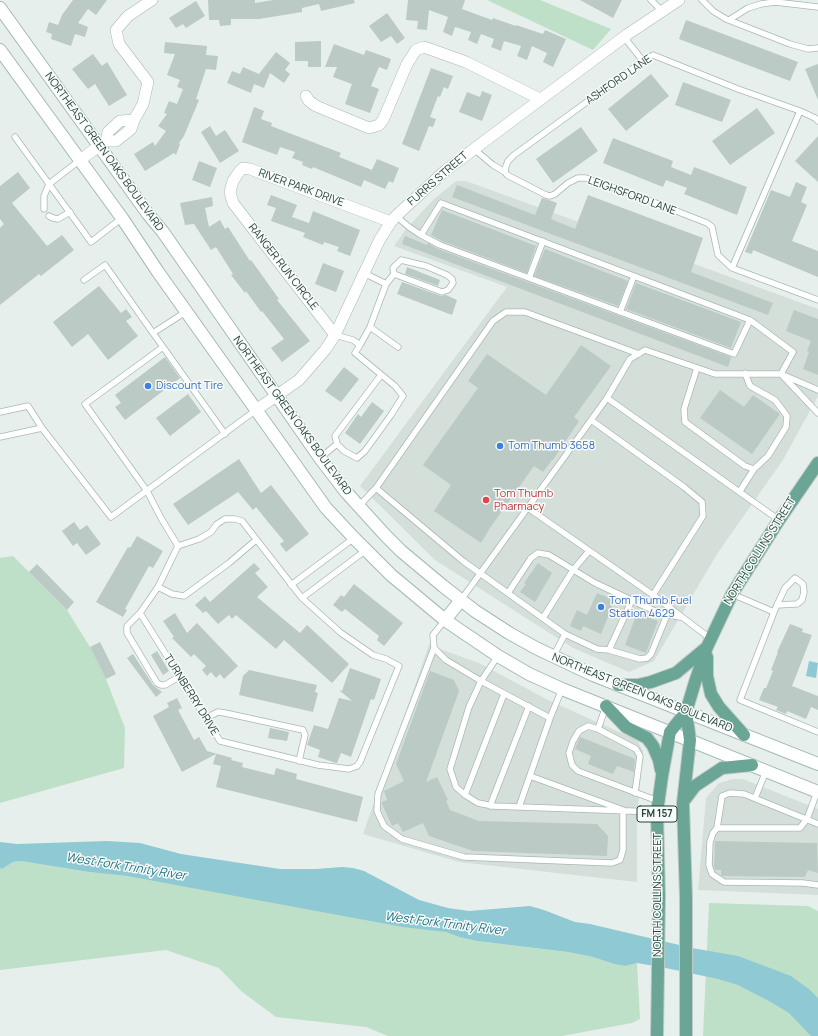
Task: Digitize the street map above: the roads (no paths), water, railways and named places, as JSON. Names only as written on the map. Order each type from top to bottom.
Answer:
[{"type":"main road","name":"NORTHEAST GREEN OAKS BOULEVARD","points":[[0,8],[103,143],[148,214],[163,232],[320,458],[358,506],[402,551],[461,600],[509,633],[553,657],[618,685],[818,764]]},
{"type":"main road","points":[[0,50],[122,218],[158,272],[329,511],[391,575],[445,620],[498,656],[529,674],[562,689],[818,792]]},
{"type":"main road","name":"NORTH COLLINS STREET","points":[[686,1036],[686,898],[683,859],[683,802],[690,740],[686,712],[694,682],[709,643],[732,594],[779,520],[818,463]]},
{"type":"main road","points":[[445,620],[461,600]]},
{"type":"main road","points":[[618,685],[638,685],[676,674],[709,643]]},
{"type":"main road","points":[[709,643],[707,676],[711,694],[719,707],[744,735]]},
{"type":"main road","points":[[606,706],[626,727],[647,738],[653,746],[659,760],[662,776]]},
{"type":"main road","name":"NORTH COLLINS STREET","points":[[657,1036],[659,897],[658,807],[670,732],[686,712]]},
{"type":"main road","points":[[683,802],[695,786],[722,768],[752,765]]},
{"type":"street","points":[[80,160],[103,143],[116,141],[131,129],[143,104],[148,82],[119,44],[116,30],[128,16],[152,0]]},
{"type":"street","name":"FURRS STREET","points":[[256,410],[299,380],[325,350],[335,335],[380,238],[393,219],[446,170],[624,37],[679,0]]},
{"type":"street","points":[[306,96],[309,101],[316,106],[368,128],[379,125],[383,120],[407,64],[416,50],[424,47],[466,62],[540,99]]},
{"type":"street","name":"RIVER PARK DRIVE","points":[[232,199],[230,192],[233,181],[243,168],[250,169],[393,219]]},
{"type":"street","name":"RANGER RUN CIRCLE","points":[[232,199],[234,204],[335,335]]},
{"type":"lane","points":[[651,0],[662,11]]},
{"type":"lane","points":[[702,0],[712,11],[729,20],[790,44],[808,49],[818,48]]},
{"type":"lane","points":[[729,20],[748,8],[774,2],[818,7]]},
{"type":"lane","points":[[624,37],[643,60]]},
{"type":"lane","name":"ASHFORD LANE","points":[[505,172],[508,161],[514,155],[643,60],[653,55],[738,89],[800,111],[818,121]]},
{"type":"lane","points":[[732,268],[800,111]]},
{"type":"lane","points":[[15,137],[91,242],[122,218]]},
{"type":"lane","name":"LEIGHSFORD LANE","points":[[474,149],[507,175],[550,196],[568,183],[578,178],[586,178],[638,196],[707,223],[712,227],[718,255],[732,268],[818,300]]},
{"type":"lane","points":[[44,209],[44,196],[49,184],[80,160]]},
{"type":"lane","points":[[421,235],[441,203],[750,320],[792,352],[781,374]]},
{"type":"lane","points":[[49,216],[58,219],[70,212]]},
{"type":"lane","points":[[393,219],[440,246],[734,354],[750,320]]},
{"type":"lane","points":[[529,278],[543,241]]},
{"type":"lane","points":[[381,374],[337,431],[335,436],[337,444],[348,454],[357,458],[365,451],[403,396],[395,386],[381,374],[356,353],[370,327],[386,284],[394,274],[393,268],[401,260],[426,266],[447,275],[452,279],[452,283],[448,290],[442,292],[394,274]]},
{"type":"lane","points":[[84,280],[105,265],[225,434]]},
{"type":"lane","points":[[364,273],[386,284]]},
{"type":"lane","points":[[620,312],[634,276]]},
{"type":"lane","points":[[153,333],[187,311]]},
{"type":"lane","points":[[358,506],[376,488],[493,321],[506,312],[525,312],[640,354]]},
{"type":"lane","points":[[370,327],[398,347]]},
{"type":"lane","points":[[335,335],[353,340],[360,345]]},
{"type":"lane","points":[[163,347],[85,404],[147,491],[178,546],[158,587],[140,613],[127,626],[126,633],[157,683],[165,685],[180,677]]},
{"type":"lane","points":[[461,600],[607,398],[630,359],[645,350],[715,374],[781,374],[818,390]]},
{"type":"lane","points":[[697,368],[684,409],[685,422],[745,466],[754,470]]},
{"type":"lane","points":[[740,491],[754,470],[768,456],[786,427],[787,416],[775,400],[760,390],[750,386],[745,373]]},
{"type":"lane","points":[[781,374],[818,413]]},
{"type":"lane","points":[[607,398],[779,520]]},
{"type":"lane","points":[[0,412],[28,406],[42,428],[111,517],[256,410]]},
{"type":"lane","points":[[591,420],[684,487],[702,502],[703,516],[653,596]]},
{"type":"lane","points":[[0,438],[42,428]]},
{"type":"lane","points":[[320,458],[337,444]]},
{"type":"lane","points":[[376,488],[457,557],[480,574],[565,634],[597,649],[609,650],[640,659],[647,658],[651,654],[667,615]]},
{"type":"lane","points":[[528,508],[682,617],[709,643]]},
{"type":"lane","name":"TURNBERRY DRIVE","points":[[140,613],[220,741],[338,768],[349,769],[357,766],[360,762],[399,666],[386,659],[373,655],[359,646],[302,598],[242,521],[225,519],[217,524],[211,532],[199,539],[178,546]]},
{"type":"lane","points":[[291,585],[354,538]]},
{"type":"lane","points":[[158,587],[172,594],[184,596],[229,563],[256,540]]},
{"type":"lane","points":[[302,598],[366,550]]},
{"type":"lane","points":[[542,618],[573,570],[589,551]]},
{"type":"lane","points":[[508,594],[531,558],[538,552],[549,555],[595,583],[659,613],[682,617]]},
{"type":"lane","points":[[777,605],[797,604],[802,600],[804,592],[803,584],[795,578],[785,588],[777,605],[774,612],[740,700],[818,732]]},
{"type":"lane","points":[[732,594],[774,612]]},
{"type":"lane","points":[[609,650],[632,600]]},
{"type":"lane","points":[[445,620],[433,635],[434,648],[378,794],[377,811],[384,826],[402,839],[464,856],[612,863],[620,860],[623,850],[623,810]]},
{"type":"lane","points":[[553,657],[565,634]]},
{"type":"lane","points":[[434,648],[446,660],[504,694],[550,718]]},
{"type":"lane","points":[[498,656],[481,681],[469,707],[450,769],[456,787],[464,795],[478,804],[490,806],[623,810],[658,807]]},
{"type":"lane","points":[[519,807],[550,718],[562,689]]},
{"type":"lane","points":[[464,795],[504,694]]},
{"type":"lane","points":[[490,806],[529,706]]},
{"type":"lane","points":[[598,729],[606,706]]},
{"type":"lane","points":[[206,718],[218,712],[303,730],[305,735],[299,760]]},
{"type":"lane","points":[[635,793],[640,756],[636,749],[598,729],[588,726],[579,731],[569,753],[572,764],[578,771],[635,793],[658,807]]},
{"type":"lane","points":[[755,798],[766,770]]},
{"type":"lane","points":[[530,776],[623,810]]},
{"type":"lane","points":[[717,828],[800,828],[807,819],[818,792]]},
{"type":"lane","points":[[818,824],[744,794],[730,793],[722,796],[717,828],[713,833],[710,842],[709,865],[712,874],[724,882],[803,883],[818,885]]},
{"type":"water","points":[[809,661],[818,663],[816,678],[806,676]]},
{"type":"water","name":"West Fork Trinity River","points":[[107,841],[140,843],[181,854],[280,869],[353,868],[364,871],[419,900],[448,908],[469,911],[530,906],[575,922],[590,924],[692,948],[738,956],[791,976],[818,998],[818,1036],[811,1036],[789,1013],[738,985],[718,979],[661,967],[637,963],[625,966],[568,952],[477,941],[446,932],[403,927],[127,876],[89,872],[21,861],[13,862],[2,869],[0,868],[0,842],[17,844]]},
{"type":"place","name":"Discount Tire","points":[[148,386]]},
{"type":"place","name":"Tom Thumb 3658","points":[[500,446]]},
{"type":"place","name":"Tom Thumb Pharmacy","points":[[486,500]]},
{"type":"place","name":"Tom Thumb Fuel Station 4629","points":[[601,607]]}]
